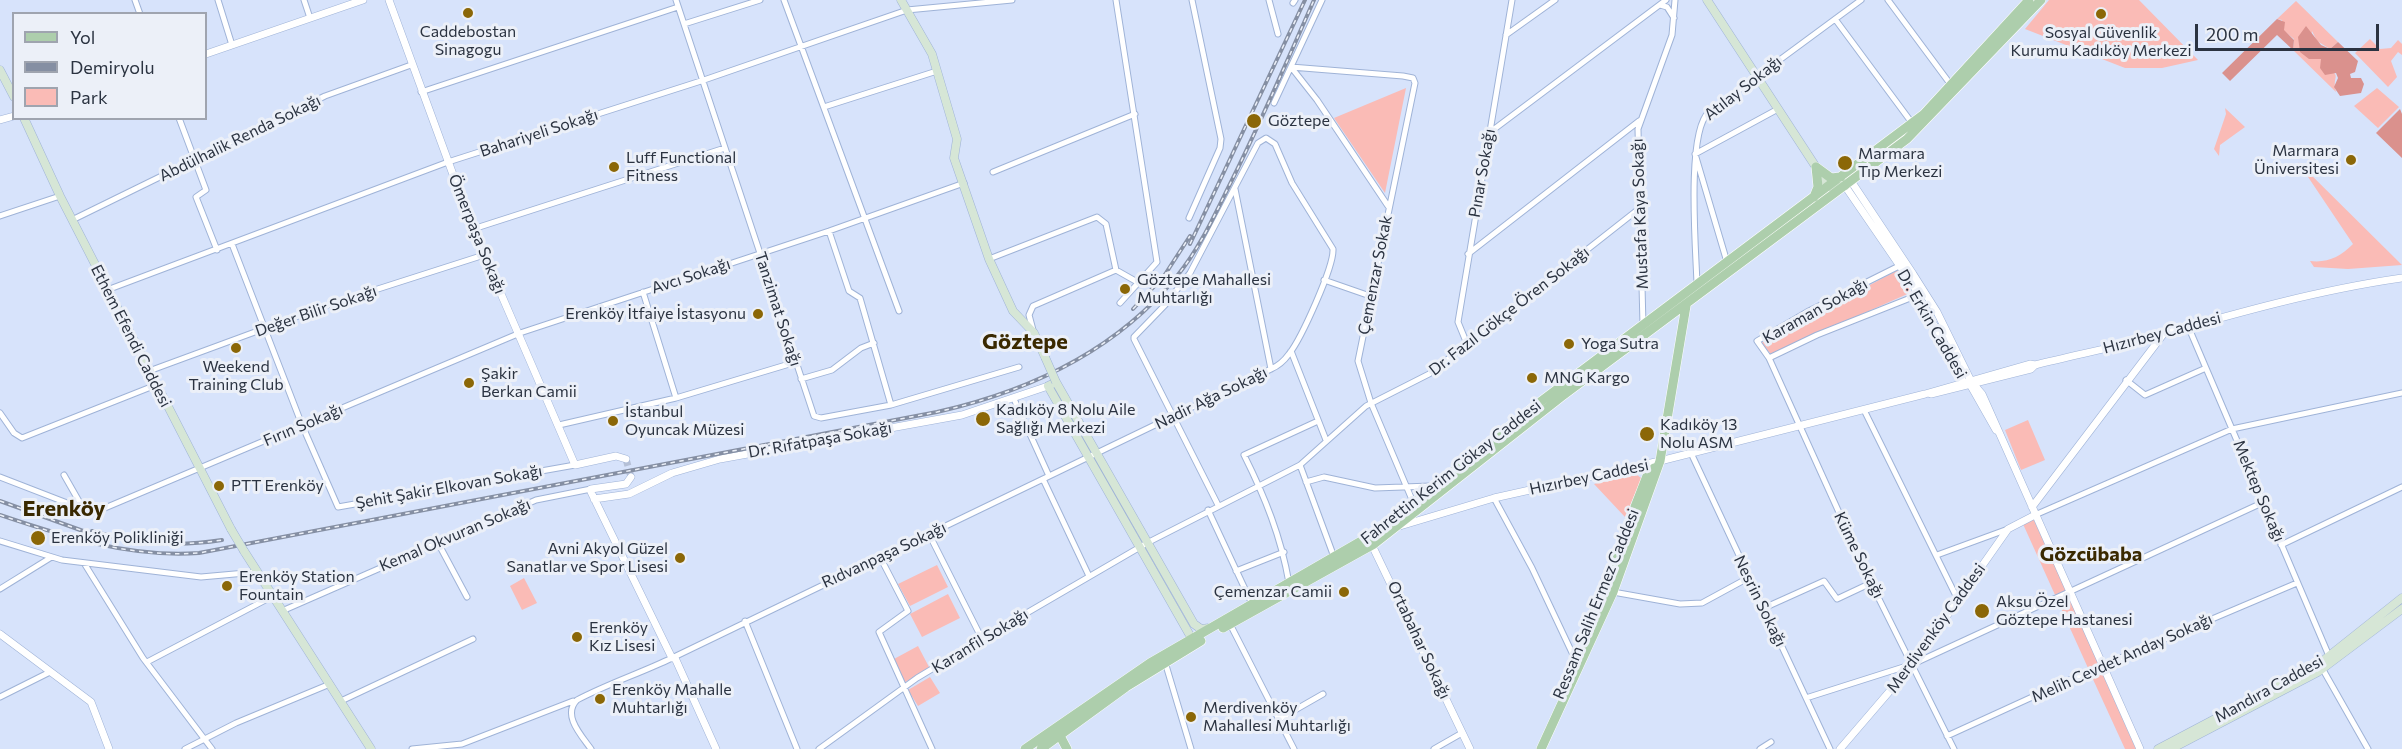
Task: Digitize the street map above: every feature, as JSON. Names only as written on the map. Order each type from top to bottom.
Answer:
[{"type":"main road","points":[[901,0],[932,54],[957,139],[954,158],[989,259],[1013,311],[1034,333],[1045,357],[1052,384],[1139,547],[1196,639]]},
{"type":"main road","name":"Fahrettin Kerim Gökay Caddesi","points":[[1024,749],[1140,669],[1230,624],[1374,544],[1561,397],[1675,315],[1847,179],[1924,114],[2029,0]]},
{"type":"main road","name":"Fahrettin Kerim Gökay Caddesi","points":[[1041,749],[1211,628],[1361,543],[1436,483],[1812,199],[1829,187],[1847,179],[1919,129],[2041,0]]},
{"type":"main road","points":[[1708,1],[1829,187]]},
{"type":"main road","points":[[0,70],[12,94]]},
{"type":"main road","name":"Ethem Efendi Caddesi","points":[[25,120],[107,291],[231,529],[257,572]]},
{"type":"main road","points":[[1816,167],[1831,178],[1847,179]]},
{"type":"main road","points":[[1812,199],[1818,189],[1816,167]]},
{"type":"main road","name":"Ressam Salih Ermez Caddesi","points":[[1537,749],[1578,660],[1613,592],[1659,461],[1686,306]]},
{"type":"main road","points":[[1660,313],[1675,315],[1680,323],[1681,340]]},
{"type":"main road","points":[[1092,456],[1147,543],[1194,624],[1201,629],[1211,628]]},
{"type":"main road","name":"Ressam Salih Ermez Caddesi","points":[[1541,749],[1578,660],[1647,477],[1659,461]]},
{"type":"main road","points":[[257,572],[372,749]]},
{"type":"main road","name":"Mandıra Caddesi","points":[[2158,749],[2321,667],[2329,656],[2402,598]]},
{"type":"main road","name":"Mandıra Caddesi","points":[[2171,749],[2321,667],[2402,609]]},
{"type":"main road","points":[[1067,749],[1058,731],[1069,719]]},
{"type":"street","points":[[218,0],[232,45]]},
{"type":"street","points":[[304,0],[310,18]]},
{"type":"street","points":[[207,54],[363,0]]},
{"type":"street","name":"Ömerpaşa Sokağı","points":[[389,0],[473,229],[575,465]]},
{"type":"street","points":[[684,24],[760,0]]},
{"type":"street","points":[[784,0],[899,311]]},
{"type":"street","name":"Bahariyeli Sokağı","points":[[107,291],[448,162],[704,80],[799,45],[907,10],[1012,0]]},
{"type":"street","points":[[1116,0],[1157,262],[1120,303]]},
{"type":"street","points":[[1189,219],[1220,148],[1221,139],[1192,0]]},
{"type":"street","points":[[1269,0],[1278,34]]},
{"type":"street","points":[[1274,103],[1322,0]]},
{"type":"street","name":"Pınar Sokağı","points":[[1467,344],[1457,324],[1512,0]]},
{"type":"street","points":[[1506,35],[1555,0]]},
{"type":"street","points":[[1489,133],[1666,0]]},
{"type":"street","name":"Mustafa Kaya Sokağı","points":[[1643,326],[1638,129],[1671,40],[1675,21],[1675,0]]},
{"type":"street","name":"Atılay Sokağı","points":[[1697,286],[1695,154],[1703,117],[1861,0]]},
{"type":"street","points":[[1888,0],[1951,85]]},
{"type":"street","points":[[421,92],[677,3]]},
{"type":"street","name":"Tanzimat Sokağı","points":[[677,3],[812,413],[817,418],[891,405],[1019,367]]},
{"type":"street","points":[[1659,5],[1668,7],[1675,21]]},
{"type":"street","points":[[1835,19],[1912,123]]},
{"type":"street","name":"Abdülhalik Renda Sokağı","points":[[72,220],[326,96],[411,65]]},
{"type":"street","points":[[1291,67],[1403,76],[1414,80],[1415,87],[1388,207]]},
{"type":"street","name":"Çemenzar Sokak","points":[[1291,67],[1317,100],[1388,207],[1358,364],[1371,403],[1413,502]]},
{"type":"street","points":[[824,107],[937,71]]},
{"type":"street","points":[[1727,263],[1695,154],[1778,109]]},
{"type":"street","points":[[993,172],[1135,114]]},
{"type":"street","points":[[180,120],[206,190],[196,197],[217,250]]},
{"type":"street","points":[[1468,254],[1640,120]]},
{"type":"street","name":"Nadir Ağa Sokağı","points":[[1092,456],[1271,369],[1291,351],[1333,258],[1332,245],[1292,183],[1275,144],[1268,138],[1261,140],[1235,189]]},
{"type":"street","points":[[473,229],[725,148]]},
{"type":"street","name":"Dr. Erkin Caddesi","points":[[1847,179],[1937,312],[1970,384]]},
{"type":"street","name":"Avcı Sokağı","points":[[519,333],[829,231],[964,183]]},
{"type":"street","points":[[1235,189],[1271,369]]},
{"type":"street","points":[[1218,505],[1134,336],[1165,305],[1190,273],[1235,189]]},
{"type":"street","points":[[0,216],[60,196]]},
{"type":"street","name":"Dr. Fazıl Gökçe Ören Sokağı","points":[[1260,485],[1300,465],[1371,403],[1423,378],[1640,208]]},
{"type":"street","points":[[989,259],[1097,217],[1105,222],[1116,270],[1139,284]]},
{"type":"street","points":[[829,231],[849,291],[860,298],[891,405]]},
{"type":"street","name":"Şehit Şakir Elkovan Sokağı","points":[[232,244],[302,425],[339,507],[616,456],[626,459]]},
{"type":"street","name":"Değer Bilir Sokağı","points":[[149,371],[265,327],[484,255]]},
{"type":"street","name":"Dr. Erkin Caddesi","points":[[1903,264],[1918,295],[1998,432],[2140,749]]},
{"type":"street","name":"Karaman Sokağı","points":[[1903,264],[1807,312],[1757,342],[1769,358],[1817,335],[1918,295]]},
{"type":"street","points":[[1034,333],[1029,315],[1033,306],[1116,270]]},
{"type":"street","name":"Hızırbey Caddesi","points":[[1925,394],[1940,394],[2033,367],[2338,287],[2402,278]]},
{"type":"street","points":[[1324,280],[1370,296]]},
{"type":"street","points":[[643,292],[676,398]]},
{"type":"street","name":"Mektep Sokağı","points":[[2188,326],[2329,656]]},
{"type":"street","name":"Fırın Sokağı","points":[[85,512],[96,512],[519,333]]},
{"type":"street","points":[[2031,505],[2162,333]]},
{"type":"street","points":[[801,379],[832,370],[861,348],[874,343]]},
{"type":"street","points":[[1291,351],[1326,440]]},
{"type":"street","name":"Küme Sokağı","points":[[1769,358],[1871,583],[1954,749]]},
{"type":"street","points":[[559,425],[676,398],[796,362]]},
{"type":"street","points":[[2127,380],[2145,395],[2206,368]]},
{"type":"street","name":"Dr. Rıfatpaşa Sokağı","points":[[594,499],[629,494],[676,471],[725,458],[962,415],[1014,399],[1052,384]]},
{"type":"street","name":"Hızırbey Caddesi","points":[[1394,527],[1494,498],[1659,461],[1939,389],[1970,384]]},
{"type":"street","points":[[0,413],[15,435],[23,437],[156,386]]},
{"type":"street","points":[[2036,515],[2232,429],[2402,393]]},
{"type":"street","points":[[1014,399],[1050,476]]},
{"type":"street","points":[[1864,410],[1958,600]]},
{"type":"street","points":[[1289,583],[1284,552],[1260,485],[1244,455],[1318,421]]},
{"type":"street","name":"Nesrin Sokağı","points":[[1691,453],[1830,749]]},
{"type":"street","name":"Rıdvanpaşa Sokağı","points":[[412,749],[462,744],[575,701],[672,658],[1092,456]]},
{"type":"street","points":[[1300,465],[1335,558]]},
{"type":"street","points":[[64,475],[85,512]]},
{"type":"street","points":[[0,477],[85,512]]},
{"type":"street","name":"Kemal Okvuran Sokağı","points":[[282,611],[437,541],[539,499],[625,484],[631,477]]},
{"type":"street","points":[[1306,482],[1324,477],[1375,488],[1425,488],[1436,483]]},
{"type":"street","points":[[1043,479],[1089,576]]},
{"type":"street","name":"Karanfil Sokağı","points":[[819,749],[902,688],[982,639],[1139,547],[1260,485]]},
{"type":"street","points":[[2281,545],[2402,488]]},
{"type":"street","points":[[591,489],[672,658],[675,658],[716,749]]},
{"type":"street","points":[[1494,498],[1578,660]]},
{"type":"street","points":[[1806,698],[1913,664],[2264,502]]},
{"type":"street","points":[[1208,510],[1252,604]]},
{"type":"street","name":"Merdivenköy Caddesi","points":[[1840,749],[1913,664],[2008,529],[2036,515]]},
{"type":"street","points":[[1937,555],[2008,529]]},
{"type":"street","points":[[929,534],[982,639]]},
{"type":"street","points":[[0,541],[50,558],[84,563],[201,577],[257,572]]},
{"type":"street","points":[[437,541],[467,597]]},
{"type":"street","points":[[1361,543],[1370,541],[1374,544]]},
{"type":"street","name":"Ortabahar Sokağı","points":[[1374,544],[1470,749]]},
{"type":"street","points":[[1236,571],[1284,552]]},
{"type":"street","points":[[880,557],[908,611],[879,632],[902,688],[932,749]]},
{"type":"street","points":[[0,589],[50,558]]},
{"type":"street","points":[[84,563],[147,662],[212,749]]},
{"type":"street","points":[[1613,592],[1680,604],[1702,603],[1748,578]]},
{"type":"street","points":[[1764,608],[1824,581],[1837,599],[1871,583]]},
{"type":"street","name":"Melih Cevdet Anday Sokağı","points":[[1947,736],[2103,665],[2297,583]]},
{"type":"street","points":[[147,662],[273,596]]},
{"type":"street","points":[[745,621],[797,749]]},
{"type":"street","points":[[1230,624],[1281,718],[1294,749]]},
{"type":"street","points":[[0,634],[93,704],[109,749]]},
{"type":"street","points":[[341,701],[473,639]]},
{"type":"street","points":[[1165,662],[1191,749]]},
{"type":"street","points":[[2321,667],[2368,749]]},
{"type":"street","points":[[0,697],[50,672]]},
{"type":"street","points":[[185,749],[236,723],[330,684]]},
{"type":"street","points":[[1281,718],[1323,694]]},
{"type":"street","points":[[575,701],[570,707],[570,714],[591,749]]},
{"type":"street","points":[[1434,749],[1462,733]]},
{"type":"street","points":[[1760,749],[1771,741]]},
{"type":"green space","points":[[2049,0],[2139,0],[2198,60],[2162,68],[2125,68],[2025,29]]},
{"type":"green space","points":[[2296,1],[2338,42],[2330,49],[2317,41],[2312,31],[2309,59],[2321,59],[2322,64],[2335,74],[2336,92],[2293,50],[2294,39],[2284,31],[2282,20],[2277,19]]},
{"type":"green space","points":[[2370,39],[2380,49],[2391,48],[2398,40],[2402,44],[2402,55],[2398,52],[2391,61],[2397,77],[2388,87],[2355,53]]},
{"type":"green space","points":[[1406,88],[1385,193],[1334,118]]},
{"type":"green space","points":[[2377,88],[2399,107],[2378,128],[2354,106]]},
{"type":"green space","points":[[2225,108],[2245,127],[2220,145],[2219,156],[2214,149],[2226,114]]},
{"type":"green space","points":[[2298,162],[2402,265],[2348,269],[2314,267],[2310,261],[2333,258],[2353,244]]},
{"type":"green space","points":[[1898,270],[1912,292],[1771,354],[1761,343]]},
{"type":"green space","points":[[2028,420],[2045,460],[2021,470],[2005,430]]},
{"type":"green space","points":[[1636,474],[1641,478],[1640,482],[1625,517],[1594,484]]},
{"type":"green space","points":[[2033,518],[2100,663],[2088,668],[2023,524]]},
{"type":"green space","points":[[937,565],[948,587],[910,606],[898,584]]},
{"type":"green space","points":[[524,578],[537,603],[522,610],[510,586]]},
{"type":"green space","points":[[948,594],[960,618],[922,637],[910,614]]},
{"type":"green space","points":[[918,646],[929,667],[904,683],[894,659]]},
{"type":"green space","points":[[2101,670],[2136,749],[2125,749],[2091,675]]},
{"type":"green space","points":[[930,677],[940,693],[918,706],[908,690]]},
{"type":"shaded area","points":[[2277,19],[2285,22],[2284,30],[2294,40],[2293,50],[2277,35],[2230,81],[2222,73]]},
{"type":"shaded area","points":[[2306,26],[2321,45],[2330,49],[2338,42],[2358,61],[2355,72],[2350,74],[2351,78],[2361,78],[2364,84],[2361,93],[2340,96],[2334,87],[2338,78],[2336,73],[2325,75],[2320,68],[2321,59],[2309,59],[2300,52],[2298,37]]},
{"type":"shaded area","points":[[2400,109],[2402,114],[2402,158],[2376,133]]},
{"type":"tunnel","points":[[626,459],[631,477]]},
{"type":"railway","points":[[1190,244],[1305,0]]},
{"type":"railway","points":[[0,515],[73,538],[123,549],[173,554],[199,553],[937,412],[972,403],[1038,380],[1099,346],[1127,326],[1153,303],[1185,265],[1200,242],[1242,159],[1314,0]]},
{"type":"railway","points":[[1133,309],[1164,276],[1190,236]]},
{"type":"railway","points":[[0,501],[97,536]]},
{"type":"railway","points":[[92,531],[124,539],[156,543],[222,540]]},
{"type":"place","name":"Caddebostan Sinagogu","points":[[468,13]]},
{"type":"place","name":"Sosyal Güvenlik Kurumu Kadıköy Merkezi","points":[[2101,14]]},
{"type":"place","name":"Göztepe","points":[[1254,121]]},
{"type":"place","name":"Marmara Üniversitesi","points":[[2351,160]]},
{"type":"place","name":"Marmara Tıp Merkezi","points":[[1845,163]]},
{"type":"place","name":"Luff Functional Fitness","points":[[614,167]]},
{"type":"place","name":"Göztepe Mahallesi Muhtarlığı","points":[[1125,289]]},
{"type":"place","name":"Erenköy İtfaiye İstasyonu","points":[[758,314]]},
{"type":"place","name":"Yoga Sutra","points":[[1569,344]]},
{"type":"place","name":"Weekend Training Club","points":[[236,348]]},
{"type":"place","name":"MNG Kargo","points":[[1532,378]]},
{"type":"place","name":"Şakir Berkan Camii","points":[[469,383]]},
{"type":"place","name":"Kadıköy 8 Nolu Aile Sağlığı Merkezi","points":[[983,419]]},
{"type":"place","name":"İstanbul Oyuncak Müzesi","points":[[613,421]]},
{"type":"place","name":"Kadıköy 13 Nolu ASM","points":[[1647,434]]},
{"type":"place","name":"PTT Erenköy","points":[[219,486]]},
{"type":"place","name":"Erenköy Polikliniği","points":[[38,538]]},
{"type":"place","name":"Avni Akyol Güzel Sanatlar ve Spor Lisesi","points":[[680,558]]},
{"type":"place","name":"Erenköy Station Fountain","points":[[227,586]]},
{"type":"place","name":"Çemenzar Camii","points":[[1344,592]]},
{"type":"place","name":"Aksu Özel Göztepe Hastanesi","points":[[1982,611]]},
{"type":"place","name":"Erenköy Kız Lisesi","points":[[577,637]]},
{"type":"place","name":"Erenköy Mahalle Muhtarlığı","points":[[600,699]]},
{"type":"place","name":"Merdivenköy Mahallesi Muhtarlığı","points":[[1191,717]]},
{"type":"district","name":"Göztepe","points":[[1025,342]]},
{"type":"district","name":"Erenköy","points":[[64,509]]},
{"type":"district","name":"Gözcübaba","points":[[2091,554]]}]
